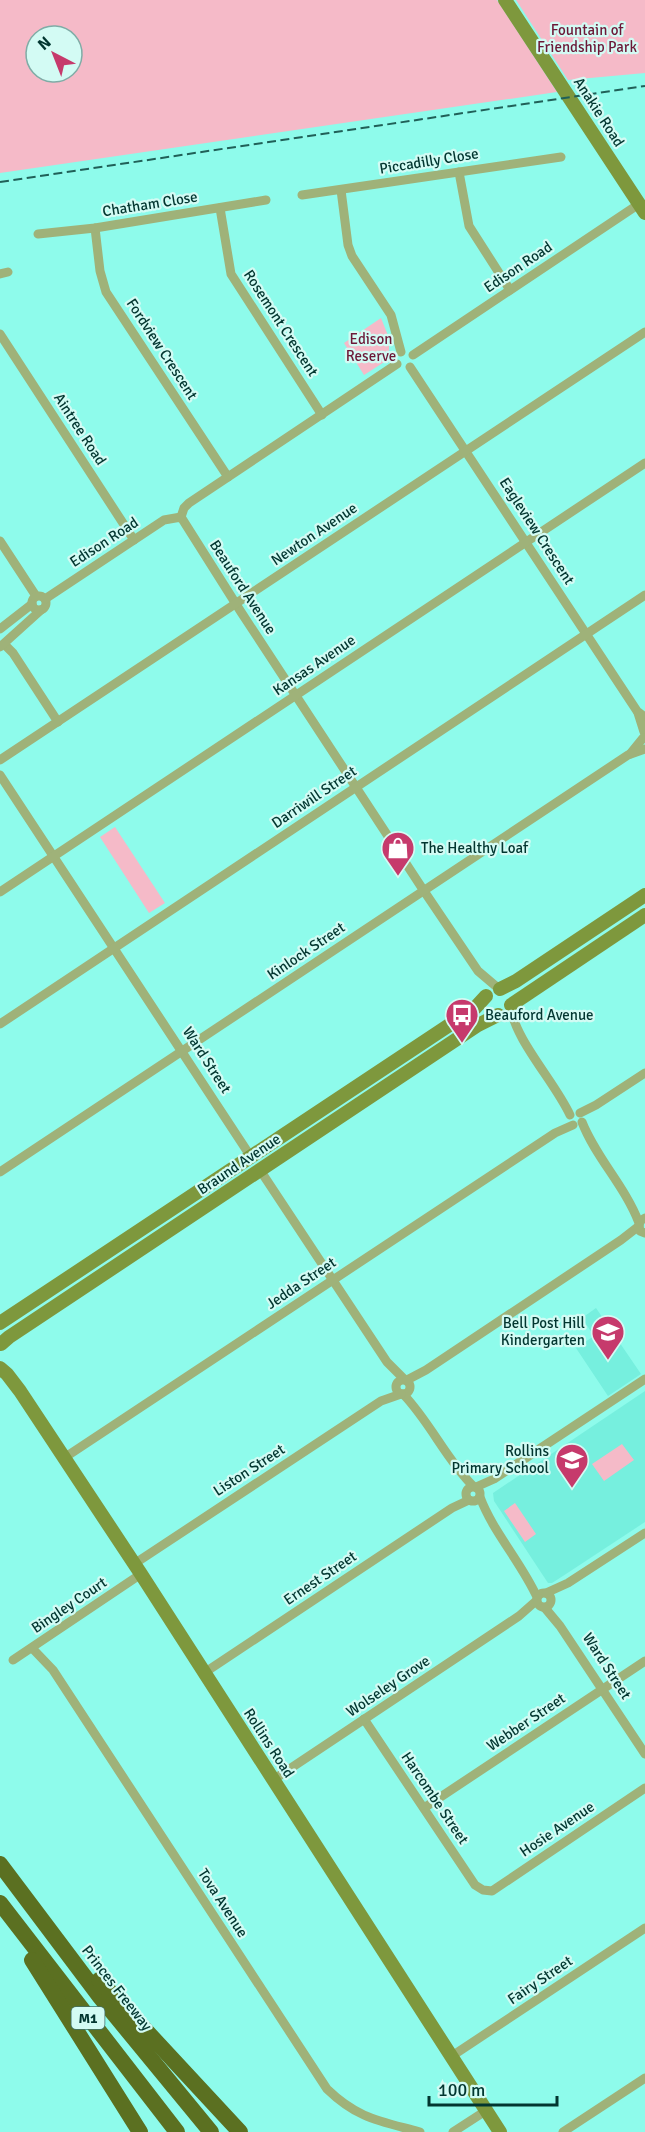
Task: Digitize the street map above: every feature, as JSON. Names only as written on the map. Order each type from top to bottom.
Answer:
[{"type":"highway","name":"Princes Freeway","points":[[0,1864],[100,1997],[211,2132]]},
{"type":"highway","name":"M1","points":[[0,1903],[177,2132]]},
{"type":"highway","points":[[0,1910],[140,2132]]},
{"type":"highway","points":[[42,1921],[240,2132]]},
{"type":"street","name":"Anakie Road","points":[[505,1],[642,209]]},
{"type":"street","name":"Piccadilly Close","points":[[302,195],[561,157]]},
{"type":"street","points":[[459,172],[469,226],[510,290]]},
{"type":"street","points":[[341,190],[348,245],[352,256],[391,315],[401,352]]},
{"type":"street","name":"Chatham Close","points":[[38,234],[95,228],[266,200]]},
{"type":"street","name":"Rosemont Crescent","points":[[220,208],[231,274],[322,414]]},
{"type":"street","name":"Edison Road","points":[[413,355],[510,290],[642,209]]},
{"type":"street","name":"Fordview Crescent","points":[[95,228],[100,271],[106,292],[228,477]]},
{"type":"street","name":"Newton Avenue","points":[[0,760],[645,332]]},
{"type":"street","name":"Aintree Road","points":[[0,334],[134,540]]},
{"type":"street","points":[[401,352],[409,352],[413,355],[414,363],[410,368],[405,369],[398,364],[396,359],[401,352]]},
{"type":"street","name":"Edison Road","points":[[0,629],[38,600],[164,520],[181,517],[184,508],[189,503],[398,364]]},
{"type":"street","name":"Eagleview Crescent","points":[[410,368],[641,714],[644,739]]},
{"type":"street","name":"Kansas Avenue","points":[[0,892],[645,463]]},
{"type":"street","name":"Beauford Avenue","points":[[181,517],[424,891],[493,992]]},
{"type":"street","points":[[0,541],[38,600],[46,606],[2,646],[13,653],[58,722]]},
{"type":"street","name":"Darriwill Street","points":[[0,1024],[645,595]]},
{"type":"street","name":"Kinlock Street","points":[[0,1172],[628,755],[644,739]]},
{"type":"street","name":"Ward Street","points":[[0,775],[645,1754]]},
{"type":"street","name":"Braund Avenue","points":[[0,1323],[476,1008],[493,992],[516,981],[645,895]]},
{"type":"street","points":[[499,1015],[507,1014],[511,1006],[645,915]]},
{"type":"street","points":[[516,1029],[508,997],[493,992],[489,1007],[516,1029],[632,1204],[642,1225]]},
{"type":"street","name":"Braund Avenue","points":[[0,1345],[478,1025],[499,1015]]},
{"type":"street","name":"Jedda Street","points":[[64,1458],[645,1073]]},
{"type":"street","name":"Liston Street","points":[[138,1569],[642,1225]]},
{"type":"street","name":"Rollins Road","points":[[0,1345],[4,1371],[138,1569],[500,2132]]},
{"type":"street","name":"Ernest Street","points":[[204,1672],[645,1379]]},
{"type":"street","name":"Wolseley Grove","points":[[273,1780],[645,1533]]},
{"type":"street","name":"Bingley Court","points":[[13,1660],[138,1569]]},
{"type":"street","name":"Tova Avenue","points":[[32,1648],[53,1670],[327,2089],[342,2104],[362,2116],[420,2132]]},
{"type":"street","name":"Webber Street","points":[[424,1808],[645,1660]]},
{"type":"street","name":"Harcombe Street","points":[[364,1719],[475,1885],[483,1890]]},
{"type":"street","name":"Hosie Avenue","points":[[483,1890],[492,1890],[645,1788]]},
{"type":"street","name":"Fairy Street","points":[[452,2056],[645,1928]]},
{"type":"street","points":[[563,2132],[645,2078]]},
{"type":"street","points":[[453,2132],[487,2110]]},
{"type":"shaded area","name":"Bell Post Hill Kindergarten","points":[[596,1308],[641,1374],[608,1396],[576,1348],[594,1336],[582,1318]]},
{"type":"shaded area","name":"Rollins Primary School","points":[[645,1391],[645,1522],[552,1583],[548,1583],[494,1501],[493,1493]]},
{"type":"green space","points":[[0,0],[497,0],[557,92],[0,173]]},
{"type":"green space","name":"Fountain of Friendship Park","points":[[516,0],[645,0],[645,73],[568,80]]},
{"type":"green space","name":"Edison Reserve","points":[[381,318],[389,338],[389,359],[364,375],[344,343]]},
{"type":"green space","points":[[115,827],[165,903],[149,913],[100,837]]},
{"type":"green space","points":[[622,1444],[634,1460],[604,1481],[592,1464]]},
{"type":"green space","points":[[515,1503],[536,1534],[525,1542],[504,1511]]},
{"type":"railway","points":[[0,182],[645,86]]},
{"type":"place","name":"The Healthy Loaf","points":[[398,877]]},
{"type":"place","name":"Beauford Avenue","points":[[462,1044]]},
{"type":"place","name":"Bell Post Hill Kindergarten","points":[[608,1361]]},
{"type":"place","name":"Rollins Primary School","points":[[572,1489]]}]
